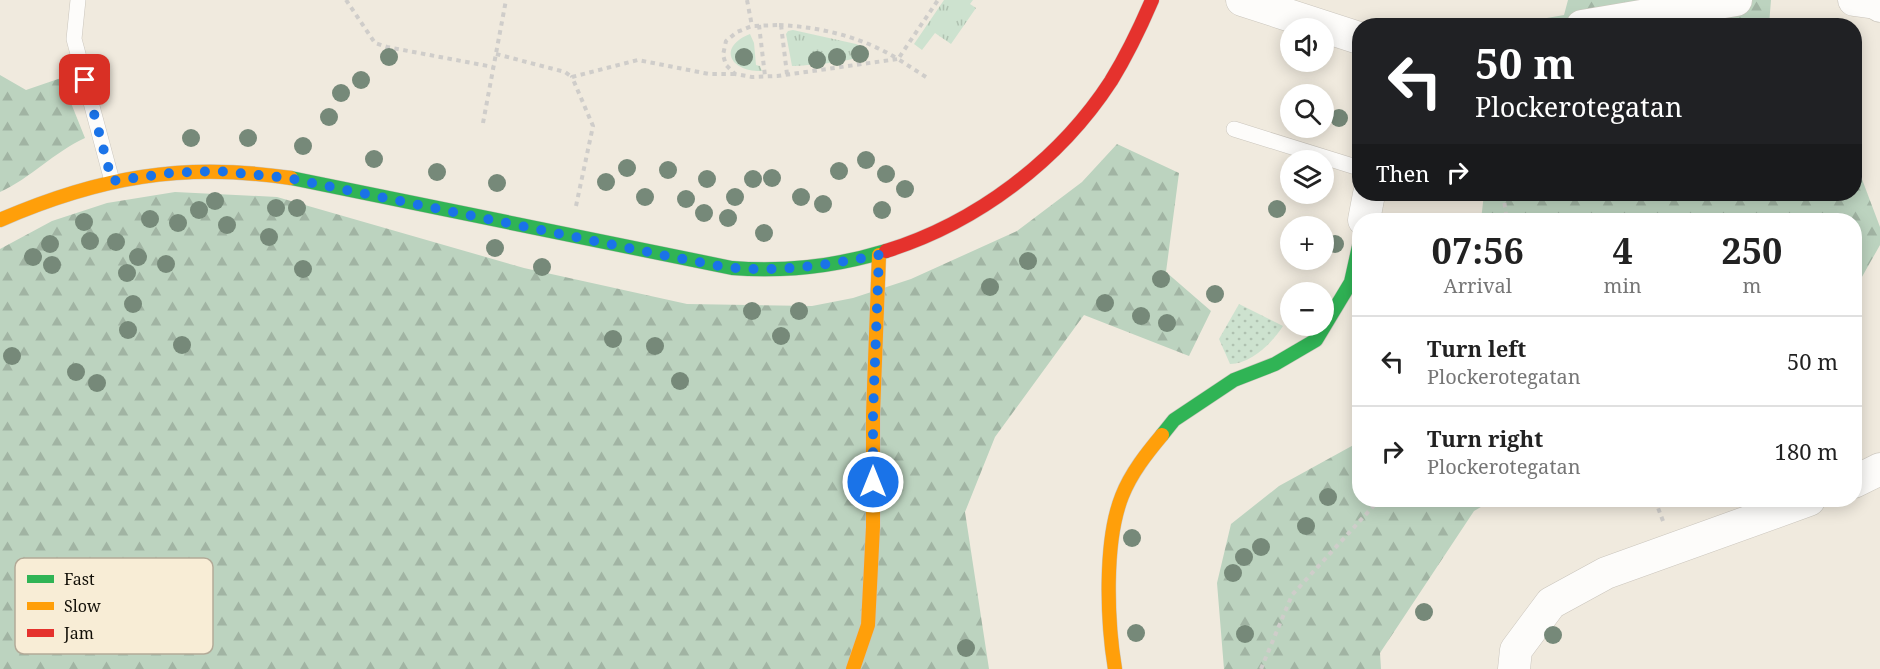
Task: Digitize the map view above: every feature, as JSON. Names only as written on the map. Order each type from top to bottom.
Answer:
[{"type":"street","points":[[0,220],[49,199],[112,181],[171,173],[217,171],[288,178],[734,268],[807,267],[879,255],[924,240],[980,210],[1019,182],[1058,149],[1084,120],[1118,72],[1131,50],[1152,0]]},
{"type":"street","points":[[1242,0],[1352,36]]},
{"type":"street","points":[[1617,18],[1674,5],[1736,0]]},
{"type":"street","points":[[853,669],[868,625],[873,527],[873,414],[879,255]]},
{"type":"street","points":[[1115,669],[1108,634],[1111,537],[1122,496],[1142,459],[1174,420],[1184,413],[1234,380],[1275,364],[1317,340],[1352,278]]},
{"type":"street","points":[[1862,478],[1880,469]]},
{"type":"street","points":[[1514,669],[1516,650],[1551,603],[1606,573],[1790,507]]},
{"type":"lane","points":[[78,0],[74,39],[112,181]]},
{"type":"lane","points":[[1234,129],[1352,166]]},
{"type":"path","points":[[346,0],[375,43],[493,67]]},
{"type":"path","points":[[483,123],[506,0]]},
{"type":"path","points":[[747,0],[752,26]]},
{"type":"path","points":[[572,77],[639,60],[709,74],[735,74],[752,77],[898,59],[938,0]]},
{"type":"path","points":[[735,74],[726,65],[723,55],[726,41],[737,32],[752,26],[781,25],[824,30],[858,39],[879,47],[926,77]]},
{"type":"path","points":[[781,25],[788,74]]},
{"type":"path","points":[[759,26],[765,76]]},
{"type":"path","points":[[496,54],[565,72],[572,77],[593,126],[576,206],[566,204]]},
{"type":"path","points":[[1261,669],[1292,595],[1373,507]]},
{"type":"green space","points":[[944,0],[973,0],[970,4],[976,8],[951,44],[935,33],[922,50],[914,44]]},
{"type":"green space","points":[[1568,0],[1771,0],[1770,18],[1547,18],[1564,15]]},
{"type":"green space","points":[[793,30],[856,44],[865,48],[867,54],[843,61],[792,66],[786,34]]},
{"type":"green space","points":[[750,34],[754,43],[756,65],[760,66],[762,71],[742,67],[732,58],[733,45]]},
{"type":"green space","points":[[0,75],[26,90],[61,78],[85,138],[0,192]]},
{"type":"green space","points":[[1117,144],[1179,173],[1166,272],[1211,311],[1189,356],[1084,315],[995,437],[965,512],[989,669],[0,669],[0,249],[52,221],[107,203],[175,192],[277,197],[524,268],[687,304],[812,306],[853,298],[911,279],[1017,231],[1082,182]]},
{"type":"green space","points":[[1862,179],[1880,227],[1880,245],[1862,277],[1862,213],[1482,213],[1483,201],[1862,201]]},
{"type":"green space","points":[[1239,304],[1280,324],[1280,330],[1260,351],[1238,363],[1230,364],[1219,339]]},
{"type":"green space","points":[[1352,446],[1352,507],[1481,507],[1474,511],[1380,653],[1381,669],[1224,669],[1217,583],[1231,524],[1279,486]]},
{"type":"traffic: fast","points":[[291,178],[732,268],[810,267],[848,261],[886,251]]},
{"type":"traffic: fast","points":[[1162,435],[1174,420],[1234,380],[1275,364],[1316,340],[1352,278]]},
{"type":"traffic: slow","points":[[0,220],[72,193],[142,177],[214,172],[252,173],[291,178]]},
{"type":"traffic: slow","points":[[853,669],[868,625],[873,527],[873,414],[879,255]]},
{"type":"traffic: slow","points":[[1115,669],[1110,628],[1109,581],[1116,514],[1130,479],[1162,435]]},
{"type":"traffic: jam","points":[[886,251],[952,224],[1013,186],[1041,163],[1067,137],[1111,81],[1152,0]]},
{"type":"route","points":[[85,80],[112,181],[171,173],[217,171],[288,178],[734,268],[807,267],[879,255],[873,482]]}]
